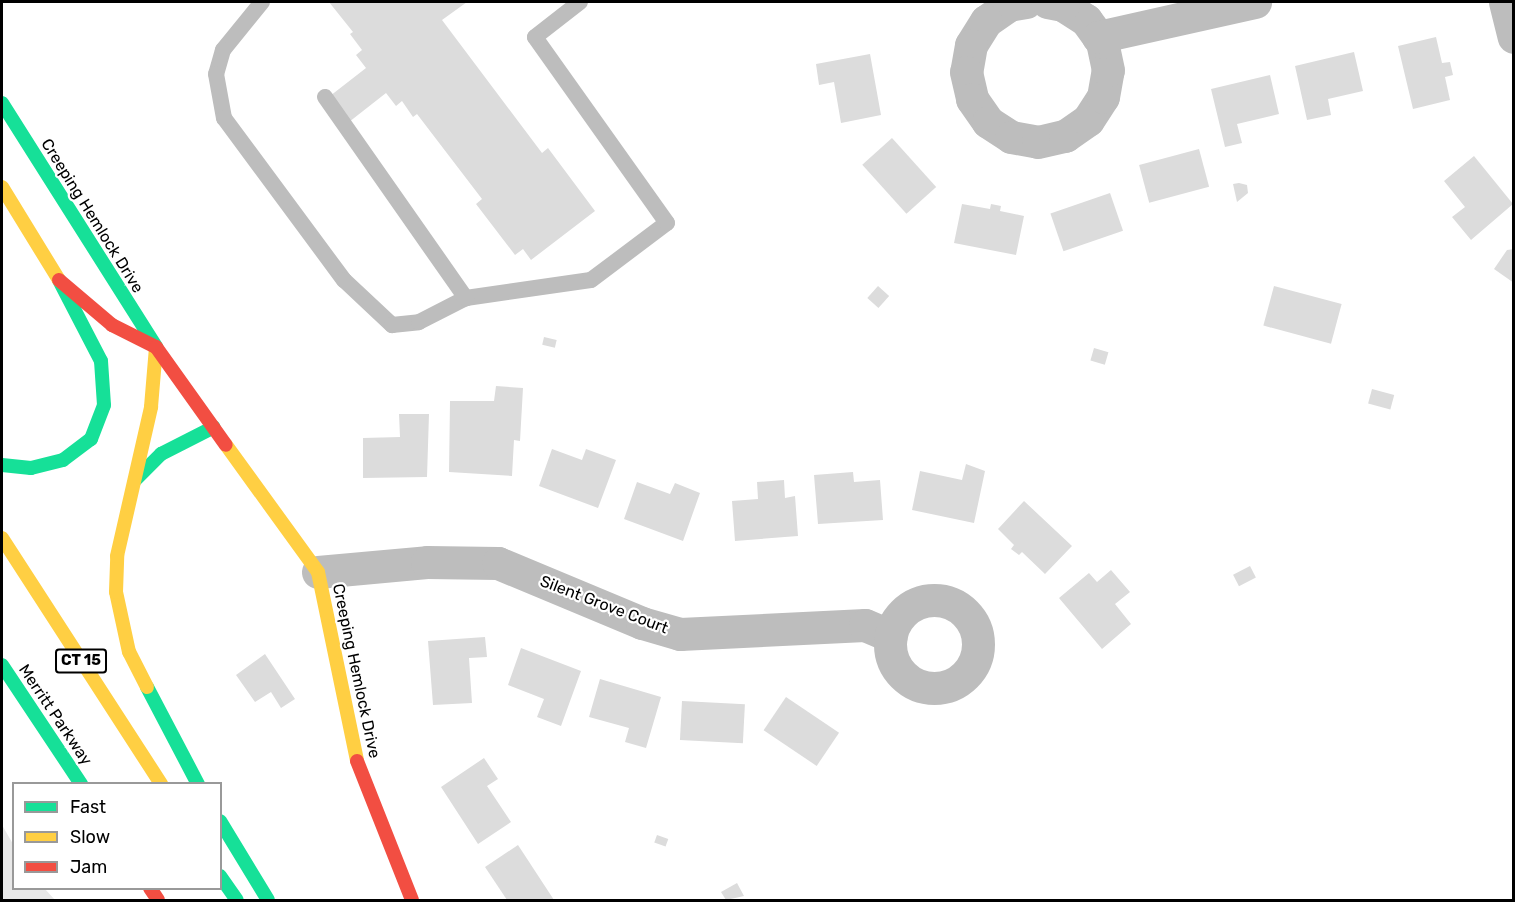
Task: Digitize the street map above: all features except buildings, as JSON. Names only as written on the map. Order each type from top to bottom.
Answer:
[{"type":"main road","name":"Creeping Hemlock Drive","points":[[2,103],[156,347],[318,572],[358,766],[412,900]]},
{"type":"main road","name":"Creeping Hemlock Drive","points":[[2,188],[58,280],[112,325],[156,347]]},
{"type":"main road","points":[[2,465],[31,468],[63,460],[92,439],[104,405],[101,361],[58,280]]},
{"type":"main road","points":[[156,347],[151,407],[117,556],[116,592],[129,652],[197,782]]},
{"type":"main road","points":[[135,480],[161,454],[214,427]]},
{"type":"main road","name":"CT 15","points":[[2,538],[160,782]]},
{"type":"main road","name":"Merritt Parkway","points":[[2,666],[79,782]]},
{"type":"main road","points":[[25,726],[79,782]]},
{"type":"main road","points":[[222,824],[268,900]]},
{"type":"main road","points":[[222,879],[237,900]]},
{"type":"street","points":[[1026,2],[1009,5],[986,21],[971,45],[966,72],[977,106],[988,122],[1011,137],[1038,142],[1065,136],[1088,120],[1103,97],[1108,70],[1098,37],[1086,20],[1063,4],[1047,2]]},
{"type":"street","points":[[1098,37],[1255,2]]},
{"type":"street","points":[[1505,2],[1514,37]]},
{"type":"street","name":"Silent Grove Court","points":[[318,572],[427,562],[498,563],[642,623],[680,634],[856,625],[891,636]]},
{"type":"lane","points":[[262,2],[223,50],[216,74],[224,118],[260,172],[344,280],[392,325],[419,322],[466,298],[591,280],[667,224],[535,37],[580,2]]},
{"type":"lane","points":[[324,97],[466,298]]},
{"type":"shaded area","points":[[2,825],[12,842],[12,890],[46,890],[55,900],[2,900]]},
{"type":"traffic: fast","points":[[2,103],[156,347]]},
{"type":"traffic: fast","points":[[2,465],[31,468],[63,460],[91,439],[104,405],[101,361],[59,280]]},
{"type":"traffic: fast","points":[[135,480],[161,454],[214,427]]},
{"type":"traffic: fast","points":[[2,665],[80,782]]},
{"type":"traffic: fast","points":[[147,687],[197,782]]},
{"type":"traffic: fast","points":[[222,824],[268,900]]},
{"type":"traffic: fast","points":[[222,879],[237,900]]},
{"type":"traffic: slow","points":[[2,187],[59,280]]},
{"type":"traffic: slow","points":[[147,687],[129,652],[116,592],[117,556],[151,407],[156,347]]},
{"type":"traffic: slow","points":[[226,445],[318,572],[357,761]]},
{"type":"traffic: slow","points":[[2,538],[160,782]]},
{"type":"traffic: jam","points":[[59,280],[112,325],[156,347],[226,445]]},
{"type":"traffic: jam","points":[[357,761],[412,900]]},
{"type":"traffic: jam","points":[[151,890],[158,900]]}]
